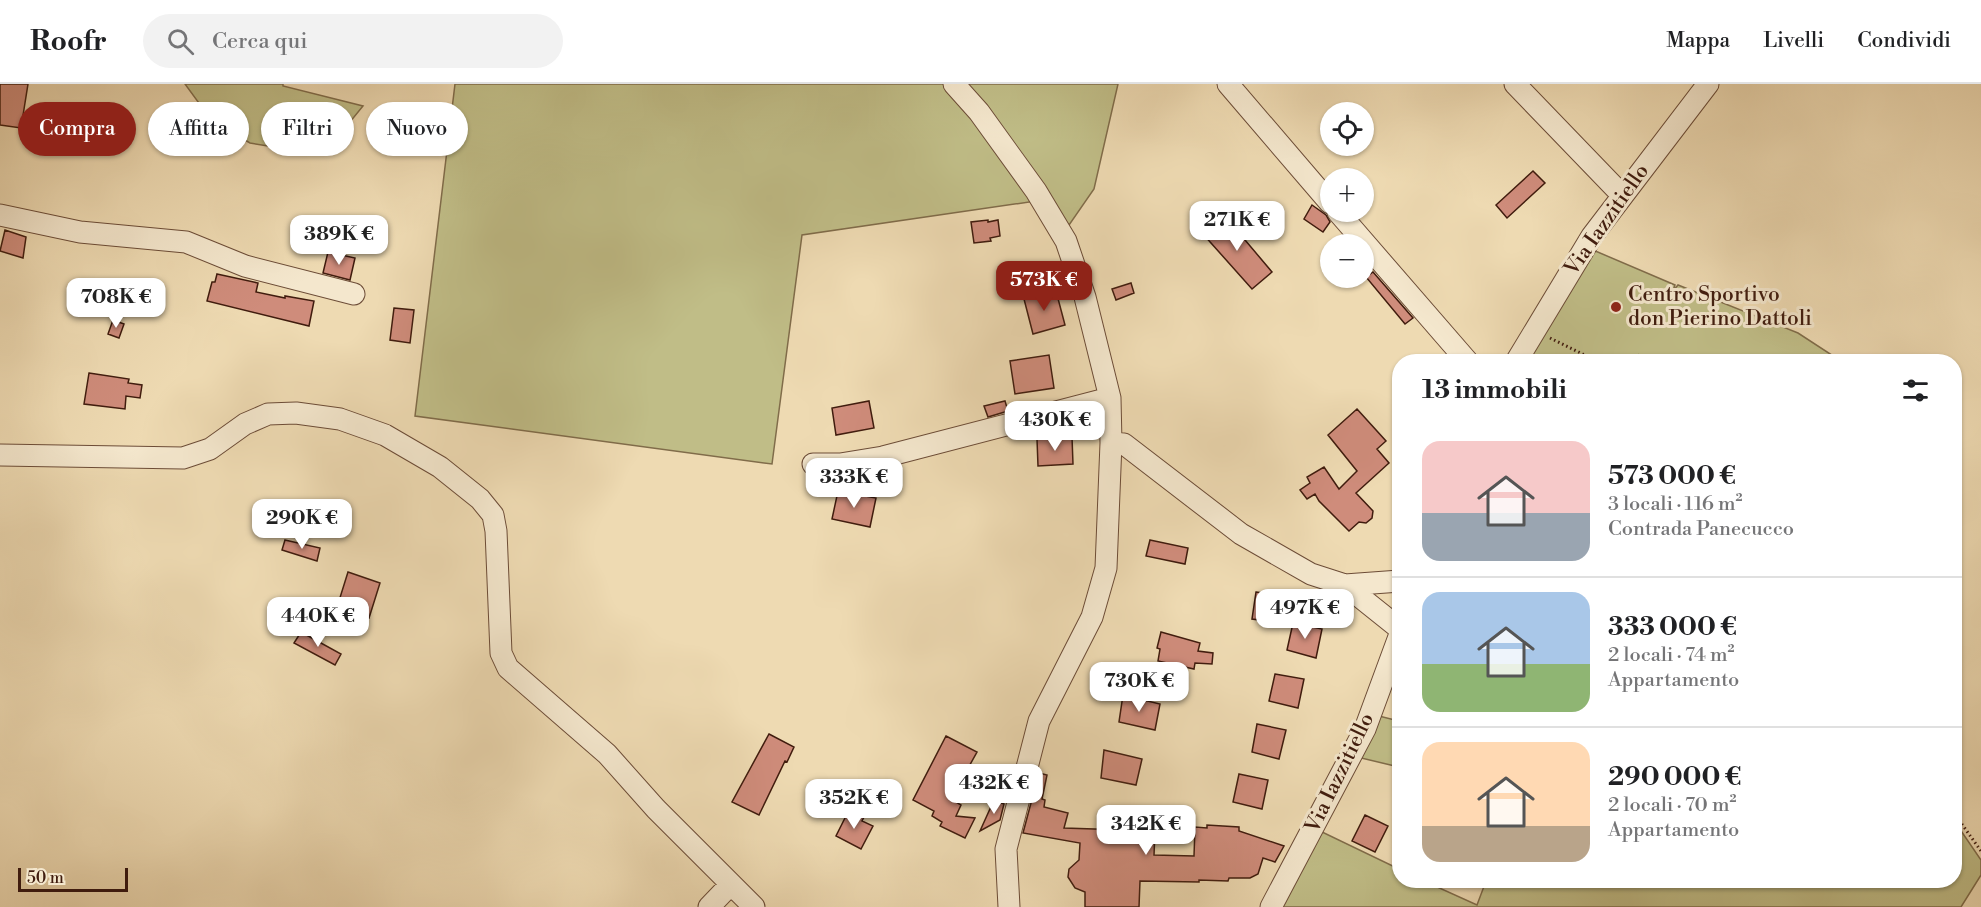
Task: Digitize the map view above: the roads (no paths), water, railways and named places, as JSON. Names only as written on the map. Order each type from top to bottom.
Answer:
[{"type":"street","points":[[954,84],[979,112],[1030,182],[1066,241],[1088,305],[1110,398],[1111,443],[1106,568],[1092,617],[1039,721],[1006,849],[1009,907]]},
{"type":"street","points":[[1228,84],[1320,191]]},
{"type":"street","points":[[1515,84],[1622,195]]},
{"type":"street","name":"Via Iazzitiello","points":[[1521,354],[1592,236],[1708,84]]},
{"type":"street","points":[[0,215],[80,232],[186,242],[245,266],[354,294]]},
{"type":"street","points":[[1347,222],[1461,354]]},
{"type":"street","points":[[813,464],[840,464],[883,457],[1110,398]]},
{"type":"street","points":[[0,455],[183,458],[210,449],[245,424],[268,414],[296,413],[340,419],[385,435],[440,467],[480,499],[493,516],[496,531],[501,653],[508,668],[607,754],[656,809],[754,907]]},
{"type":"street","points":[[1111,443],[1124,444],[1240,534],[1311,574],[1345,585],[1392,623]]},
{"type":"street","points":[[1345,585],[1392,582]]},
{"type":"street","name":"Via Iazzitiello","points":[[1271,907],[1365,729],[1392,656]]},
{"type":"street","points":[[709,907],[732,884]]},
{"type":"place","name":"Centro Sportivo don Pierino Dattoli","points":[[1616,307]]}]
